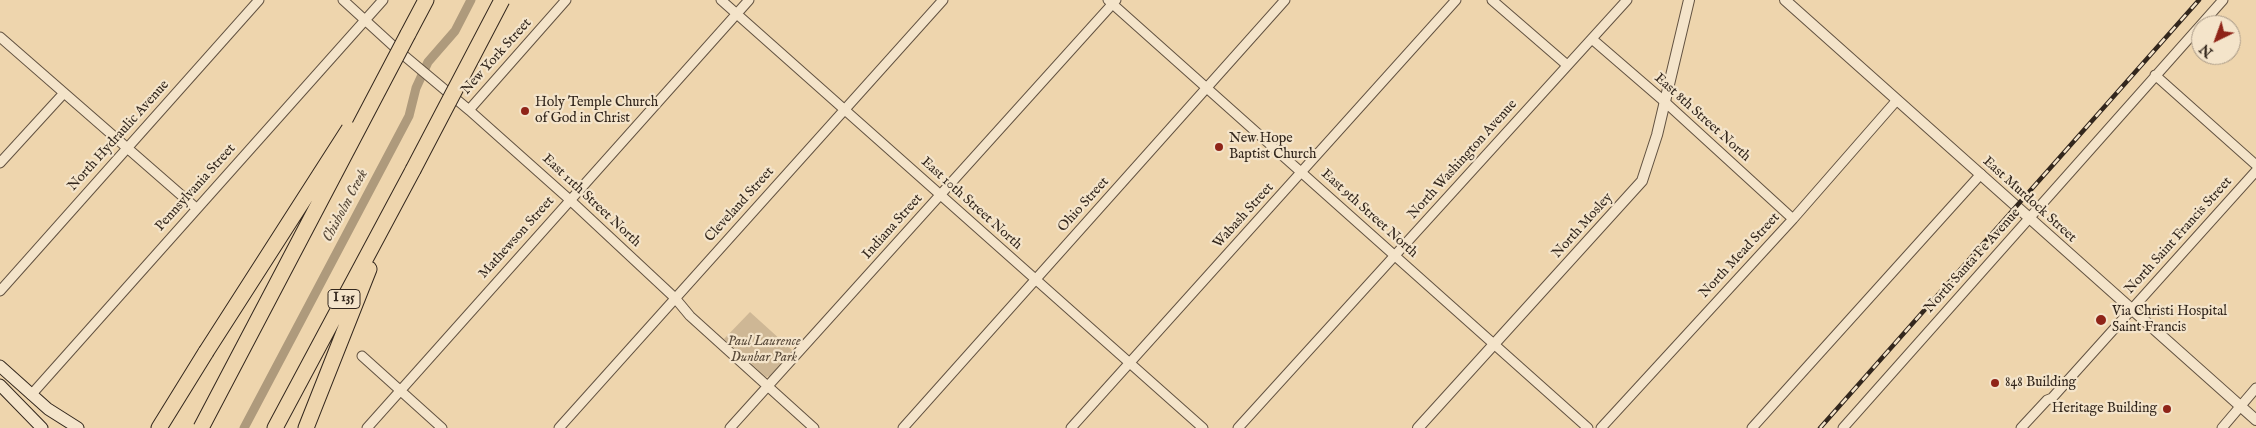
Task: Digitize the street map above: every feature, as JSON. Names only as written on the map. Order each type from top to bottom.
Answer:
[{"type":"highway","points":[[200,428],[426,0]]},
{"type":"highway","name":"I 135","points":[[275,428],[502,0]]},
{"type":"highway","points":[[159,428],[408,34]]},
{"type":"highway","points":[[306,427],[381,238],[413,170]]},
{"type":"main road","points":[[0,366],[48,409],[78,428]]},
{"type":"main road","points":[[0,385],[42,428]]},
{"type":"street","name":"North Hydraulic Avenue","points":[[0,291],[259,0]]},
{"type":"street","name":"East 11th Street North","points":[[343,0],[570,200],[675,298],[690,316],[814,428]]},
{"type":"street","name":"Pennsylvania Street","points":[[31,394],[383,0]]},
{"type":"street","name":"New York Street","points":[[469,110],[566,0]]},
{"type":"street","name":"East 10th Street North","points":[[721,0],[1203,428]]},
{"type":"street","name":"Mathewson Street","points":[[367,428],[749,0]]},
{"type":"street","name":"Cleveland Street","points":[[559,428],[942,0]]},
{"type":"street","name":"Ohio Street","points":[[902,428],[1284,0]]},
{"type":"street","name":"Wabash Street","points":[[1071,428],[1456,0]]},
{"type":"street","points":[[1492,0],[1567,65]]},
{"type":"street","name":"North Washington Avenue","points":[[1238,428],[1627,0]]},
{"type":"street","name":"North Mosley","points":[[1418,428],[1642,181],[1657,135],[1689,0]]},
{"type":"street","name":"East Murdock Street","points":[[1785,0],[2256,420]]},
{"type":"street","name":"North Santa Fe Avenue","points":[[1843,428],[2223,0]]},
{"type":"street","name":"East 9th Street North","points":[[1112,1],[1588,428]]},
{"type":"street","name":"Indiana Street","points":[[730,428],[1112,1]]},
{"type":"street","points":[[0,37],[196,208]]},
{"type":"street","name":"East 8th Street North","points":[[1592,39],[1665,102],[1793,219]]},
{"type":"street","points":[[2155,75],[2256,164]]},
{"type":"street","points":[[0,163],[64,93]]},
{"type":"street","name":"North Mead Street","points":[[1601,428],[1793,219],[1897,100]]},
{"type":"street","name":"North Saint Francis Street","points":[[2021,428],[2047,400],[2052,398],[2256,171]]},
{"type":"street","points":[[1752,428],[1980,174]]},
{"type":"street","points":[[362,356],[442,428]]},
{"type":"street","points":[[2222,428],[2256,388]]},
{"type":"green space","name":"Paul Laurence Dunbar Park","points":[[750,312],[792,350],[770,376],[766,377],[724,339]]},
{"type":"waterway","name":"Chisholm Creek","points":[[244,428],[409,116],[416,88],[428,62],[455,31],[471,0]]},
{"type":"railway","points":[[1820,428],[2199,0]]},
{"type":"place","name":"Holy Temple Church of God in Christ","points":[[525,111]]},
{"type":"place","name":"New Hope Baptist Church","points":[[1219,147]]},
{"type":"place","name":"Via Christi Hospital Saint Francis","points":[[2101,320]]},
{"type":"place","name":"848 Building","points":[[1995,383]]},
{"type":"place","name":"Heritage Building","points":[[2167,409]]}]
